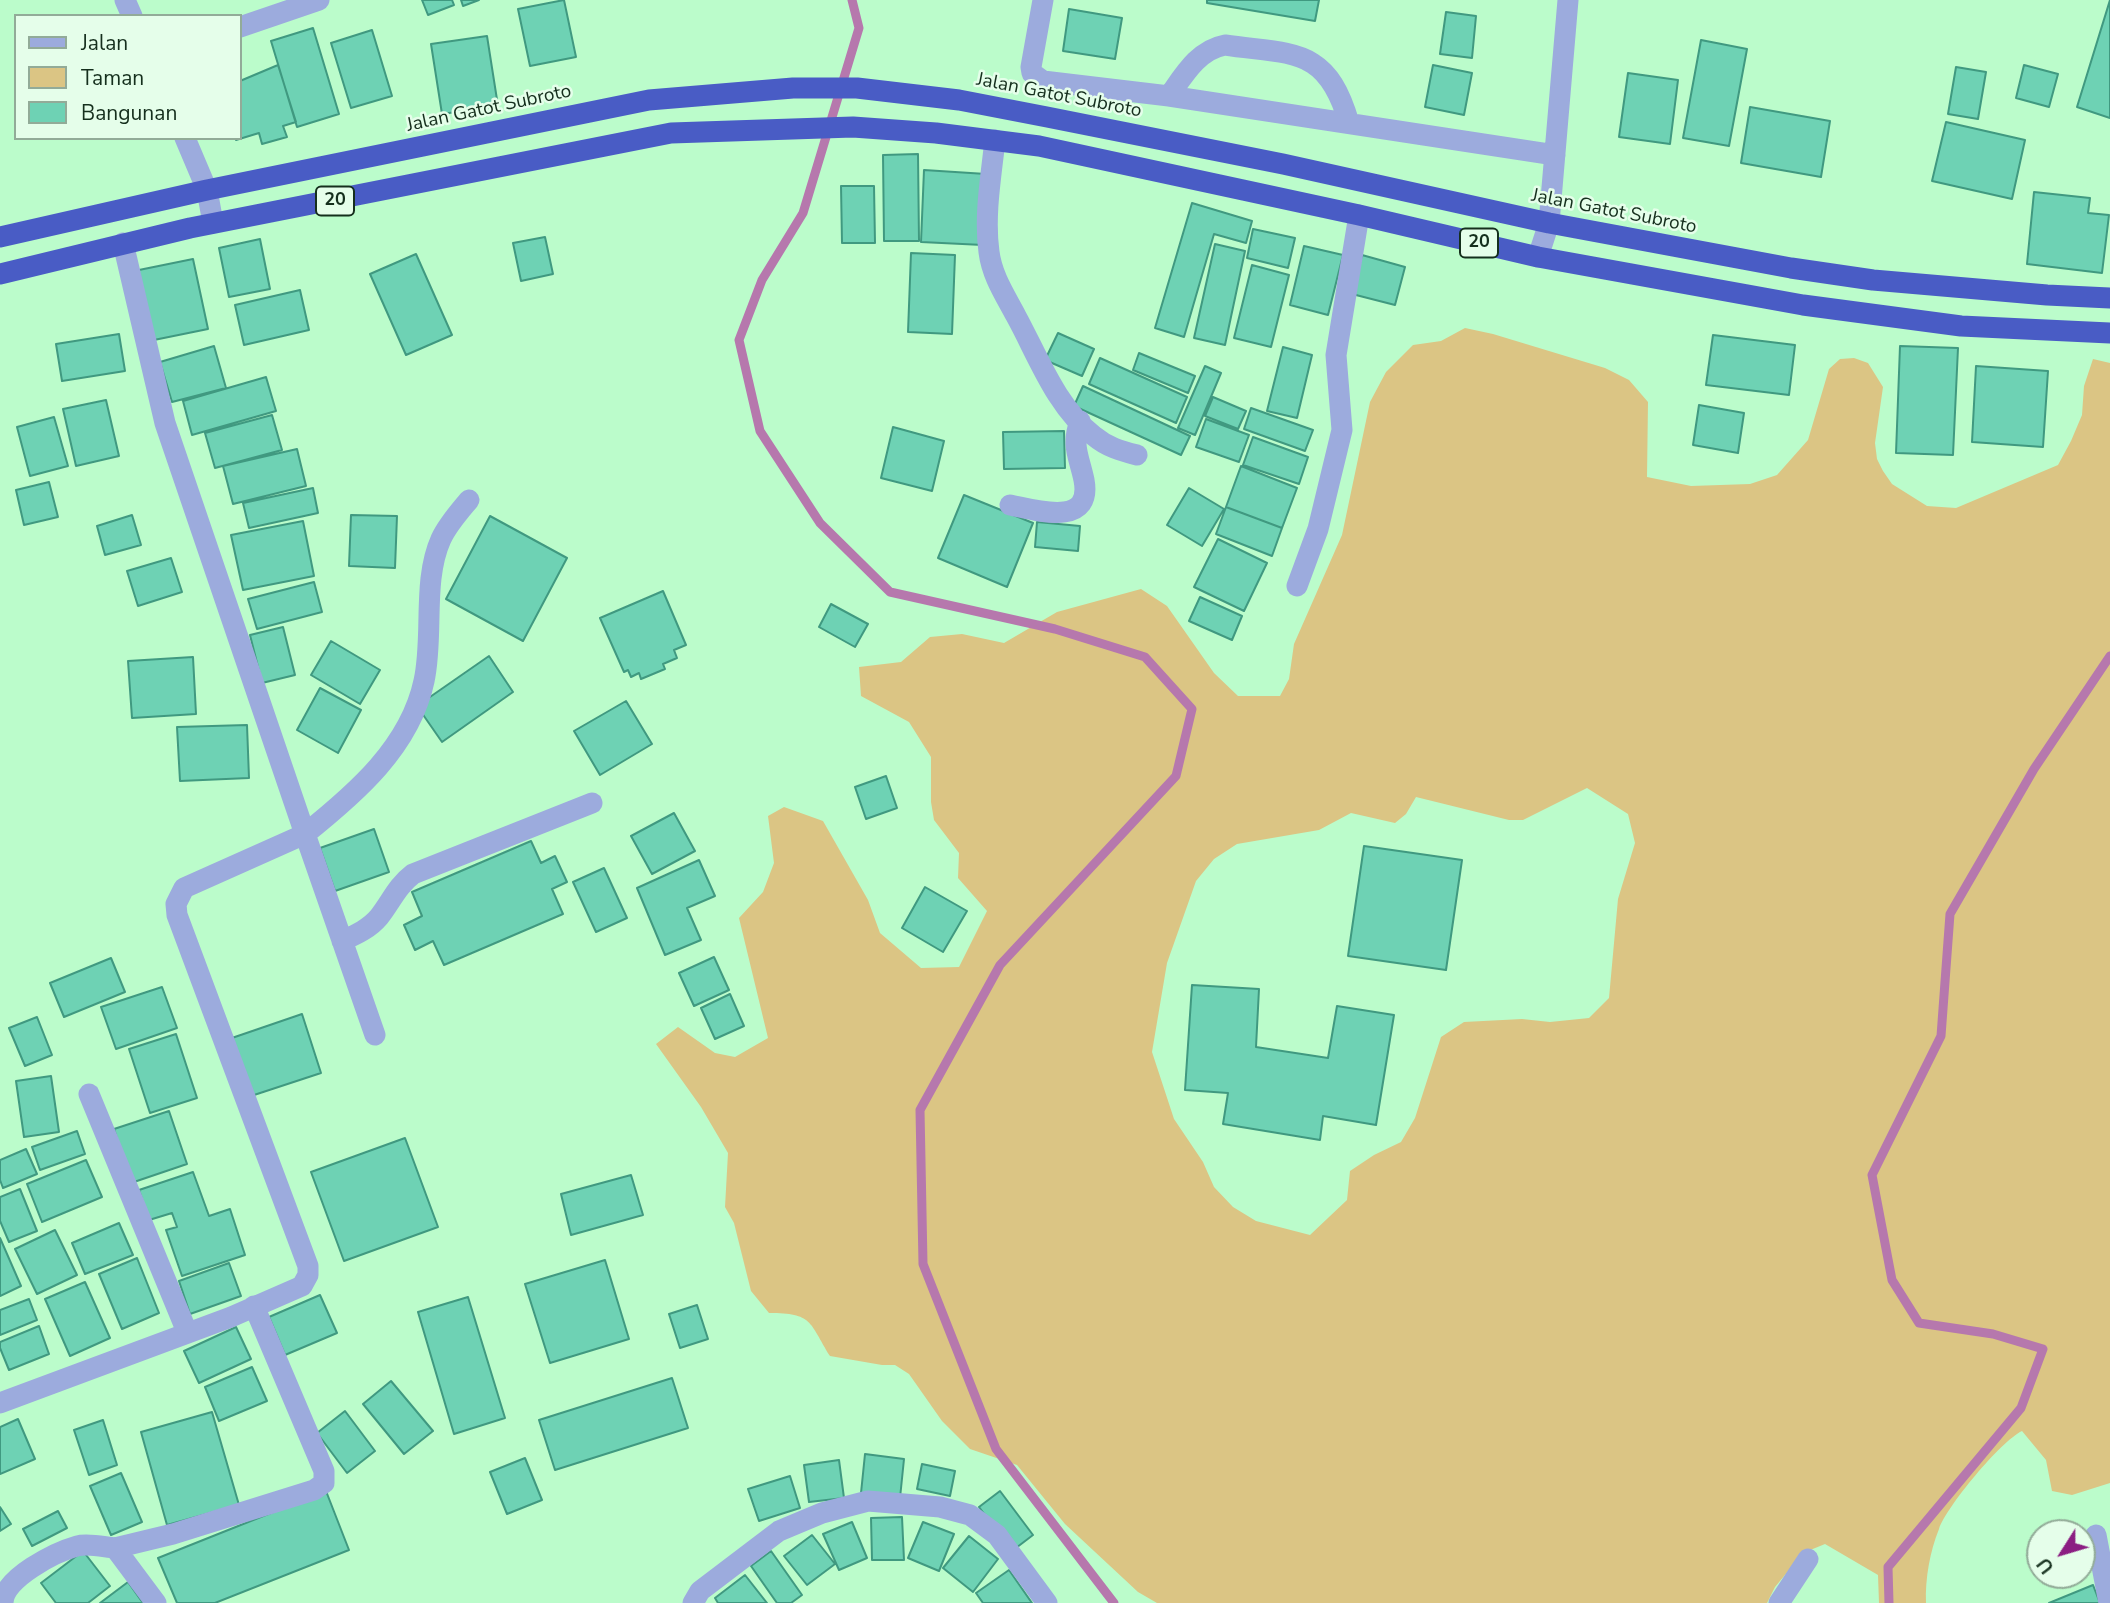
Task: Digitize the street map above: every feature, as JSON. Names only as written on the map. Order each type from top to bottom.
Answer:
[{"type":"highway","name":"Jalan Gatot Subroto","points":[[0,237],[207,190],[649,100],[793,88],[857,88],[959,100],[1039,115],[1283,164],[1549,223],[1729,257],[1873,280],[2110,298]]},
{"type":"highway","name":"20","points":[[0,274],[214,223],[671,133],[853,127],[936,132],[1039,146],[1359,215],[1538,257],[1816,307],[1961,326],[2110,333]]},
{"type":"street","points":[[242,26],[318,0]]},
{"type":"street","points":[[1043,0],[1031,66],[1037,78],[1043,81],[1169,96],[1555,155]]},
{"type":"street","points":[[1538,257],[1549,223],[1568,0]]},
{"type":"street","points":[[1169,96],[1197,60],[1213,47],[1225,45],[1299,56],[1320,67],[1333,82],[1343,101],[1349,123]]},
{"type":"street","points":[[186,140],[207,190],[214,223]]},
{"type":"street","points":[[995,140],[987,231],[989,256],[997,281],[1058,395],[1092,435],[1112,448],[1138,456]]},
{"type":"street","points":[[1297,586],[1318,529],[1342,430],[1336,355],[1359,215]]},
{"type":"street","points":[[123,243],[165,423],[375,1035]]},
{"type":"street","points":[[1010,505],[1063,513],[1081,503],[1085,495],[1084,481],[1075,449],[1075,435],[1080,421]]},
{"type":"street","points":[[0,1403],[254,1306],[302,1286],[308,1275],[308,1266],[177,915],[176,904],[184,888],[306,834],[380,766],[409,722],[424,683],[437,551],[451,522],[469,500]]},
{"type":"street","points":[[342,941],[370,927],[401,883],[413,874],[592,803]]},
{"type":"street","points":[[89,1094],[187,1332]]},
{"type":"street","points":[[4,1603],[3,1595],[11,1584],[46,1560],[80,1545],[116,1548],[173,1534],[314,1490],[324,1483],[324,1471],[254,1306]]},
{"type":"street","points":[[693,1603],[700,1591],[779,1531],[822,1513],[868,1501],[940,1507],[970,1515],[997,1535],[1047,1603]]},
{"type":"street","points":[[2096,1535],[2109,1603]]},
{"type":"street","points":[[116,1548],[156,1603]]},
{"type":"street","points":[[1779,1603],[1808,1559]]},
{"type":"green space","points":[[1465,328],[1605,368],[1629,380],[1648,402],[1647,477],[1691,486],[1750,484],[1777,475],[1808,440],[1829,369],[1840,359],[1854,358],[1868,363],[1883,387],[1875,443],[1877,459],[1883,471],[1892,484],[1927,506],[1956,508],[2058,465],[2082,415],[2084,386],[2093,359],[2110,363],[2110,1483],[2072,1495],[2052,1491],[2046,1460],[2022,1431],[1989,1460],[1952,1505],[1944,1519],[1931,1556],[1926,1603],[1879,1603],[1878,1575],[1825,1544],[1803,1553],[1775,1587],[1767,1603],[1157,1603],[1138,1592],[1065,1524],[1017,1465],[970,1449],[942,1421],[909,1374],[895,1365],[830,1356],[808,1322],[794,1315],[769,1313],[751,1291],[734,1223],[725,1207],[728,1153],[701,1107],[656,1044],[678,1027],[715,1053],[735,1057],[768,1038],[739,918],[763,892],[774,863],[768,816],[784,807],[823,821],[868,900],[880,933],[921,968],[959,967],[987,911],[958,878],[959,853],[934,820],[931,802],[931,757],[909,722],[861,696],[859,667],[901,662],[930,637],[962,634],[1004,643],[1057,612],[1141,589],[1167,606],[1214,673],[1238,696],[1280,696],[1289,679],[1294,644],[1342,535],[1370,402],[1386,372],[1413,345],[1441,341]],"holes":[[[1587,788],[1628,814],[1635,843],[1618,899],[1609,998],[1589,1018],[1550,1022],[1522,1019],[1464,1022],[1441,1037],[1415,1118],[1401,1142],[1350,1171],[1347,1200],[1310,1235],[1256,1221],[1233,1207],[1214,1187],[1203,1162],[1174,1119],[1152,1052],[1167,963],[1196,881],[1214,859],[1237,844],[1319,830],[1351,813],[1395,823],[1406,814],[1416,797],[1509,820],[1523,820]]]},
{"type":"building","points":[[422,0],[452,0],[454,5],[428,15]]},
{"type":"building","points":[[461,0],[479,0],[463,6]]},
{"type":"building","points":[[564,0],[576,57],[530,66],[518,9]]},
{"type":"building","points":[[1207,0],[1319,0],[1315,21],[1207,3]]},
{"type":"building","points":[[2110,0],[2110,118],[2077,107]]},
{"type":"building","points":[[1069,9],[1122,18],[1115,59],[1063,51]]},
{"type":"building","points":[[1446,12],[1476,16],[1472,58],[1440,54]]},
{"type":"building","points":[[313,28],[339,114],[297,127],[271,41]]},
{"type":"building","points":[[372,30],[392,96],[351,108],[331,43]]},
{"type":"building","points":[[487,36],[498,106],[442,114],[431,44]]},
{"type":"building","points":[[1701,40],[1747,49],[1729,146],[1683,138]]},
{"type":"building","points":[[278,65],[296,122],[283,126],[287,137],[262,144],[259,133],[242,138],[242,80]]},
{"type":"building","points":[[1433,65],[1472,73],[1464,115],[1425,107]]},
{"type":"building","points":[[2024,65],[2058,74],[2049,107],[2016,98]]},
{"type":"building","points":[[1956,67],[1986,72],[1978,119],[1948,114]]},
{"type":"building","points":[[1628,73],[1678,80],[1670,144],[1619,137]]},
{"type":"building","points":[[1750,107],[1830,121],[1821,177],[1741,163]]},
{"type":"building","points":[[1946,122],[2025,140],[2012,199],[1932,181]]},
{"type":"building","points":[[918,154],[919,241],[884,241],[883,155]]},
{"type":"building","points":[[924,170],[986,174],[983,245],[921,242]]},
{"type":"building","points":[[841,186],[874,186],[875,243],[842,243]]},
{"type":"building","points":[[2034,192],[2090,198],[2088,213],[2109,215],[2102,273],[2027,264]]},
{"type":"building","points":[[1192,203],[1252,221],[1246,243],[1214,234],[1184,337],[1155,328]]},
{"type":"building","points":[[1253,229],[1295,238],[1288,268],[1247,258]]},
{"type":"building","points":[[545,237],[553,274],[521,281],[513,243]]},
{"type":"building","points":[[260,239],[270,289],[229,297],[219,248]]},
{"type":"building","points":[[1215,244],[1245,251],[1225,345],[1194,338]]},
{"type":"building","points":[[1304,246],[1343,255],[1328,315],[1290,305]]},
{"type":"building","points":[[911,253],[955,255],[952,334],[908,332]]},
{"type":"building","points":[[416,254],[452,335],[406,355],[370,274]]},
{"type":"building","points":[[1362,255],[1405,267],[1395,305],[1352,294]]},
{"type":"building","points":[[193,259],[208,329],[149,341],[134,271]]},
{"type":"building","points":[[1252,265],[1289,275],[1271,347],[1234,338]]},
{"type":"building","points":[[300,290],[309,330],[244,345],[235,305]]},
{"type":"building","points":[[1058,333],[1094,349],[1082,376],[1045,360]]},
{"type":"building","points":[[119,334],[125,371],[62,381],[56,344]]},
{"type":"building","points":[[1713,335],[1795,345],[1789,395],[1706,385]]},
{"type":"building","points":[[214,346],[226,388],[172,402],[160,362]]},
{"type":"building","points":[[1900,346],[1958,348],[1953,455],[1896,453]]},
{"type":"building","points":[[1283,347],[1312,355],[1297,418],[1267,411]]},
{"type":"building","points":[[1139,353],[1195,376],[1188,393],[1133,370]]},
{"type":"building","points":[[1100,358],[1187,397],[1176,423],[1089,384]]},
{"type":"building","points":[[1205,366],[1221,373],[1195,435],[1178,428]]},
{"type":"building","points":[[1976,366],[2048,371],[2043,447],[1972,442]]},
{"type":"building","points":[[266,377],[276,411],[192,435],[183,401]]},
{"type":"building","points":[[1083,386],[1190,436],[1181,455],[1074,406]]},
{"type":"building","points":[[1213,397],[1246,411],[1238,429],[1205,416]]},
{"type":"building","points":[[106,400],[119,456],[76,466],[63,409]]},
{"type":"building","points":[[1699,405],[1744,413],[1738,453],[1693,445]]},
{"type":"building","points":[[1251,408],[1313,430],[1305,451],[1244,429]]},
{"type":"building","points":[[272,415],[282,450],[215,468],[205,433]]},
{"type":"building","points":[[54,417],[68,466],[30,476],[17,427]]},
{"type":"building","points":[[1206,419],[1249,435],[1239,462],[1196,447]]},
{"type":"building","points":[[893,427],[944,441],[932,491],[881,478]]},
{"type":"building","points":[[1064,431],[1065,468],[1004,469],[1003,432]]},
{"type":"building","points":[[1253,437],[1308,457],[1299,484],[1243,465]]},
{"type":"building","points":[[297,449],[306,486],[233,504],[223,466]]},
{"type":"building","points":[[1241,466],[1297,488],[1282,528],[1226,507]]},
{"type":"building","points":[[49,482],[58,517],[24,525],[16,490]]},
{"type":"building","points":[[313,488],[318,513],[249,528],[243,503]]},
{"type":"building","points":[[1189,488],[1224,509],[1202,546],[1167,525]]},
{"type":"building","points":[[964,495],[1033,523],[1007,587],[938,558]]},
{"type":"building","points":[[1226,507],[1282,528],[1272,556],[1216,534]]},
{"type":"building","points":[[132,515],[141,545],[105,555],[97,526]]},
{"type":"building","points":[[351,515],[397,516],[395,568],[349,566]]},
{"type":"building","points":[[490,516],[567,558],[523,641],[446,599]]},
{"type":"building","points":[[303,521],[314,576],[243,590],[231,535]]},
{"type":"building","points":[[1037,522],[1080,526],[1078,551],[1035,547]]},
{"type":"building","points":[[1218,539],[1267,563],[1244,611],[1194,587]]},
{"type":"building","points":[[171,558],[182,592],[138,606],[127,571]]},
{"type":"building","points":[[314,582],[322,612],[257,629],[248,599]]},
{"type":"building","points":[[663,591],[686,645],[674,650],[677,658],[663,664],[665,669],[641,679],[639,673],[631,677],[628,670],[624,672],[600,618]]},
{"type":"building","points":[[1200,597],[1242,616],[1232,640],[1189,621]]},
{"type":"building","points":[[831,604],[868,624],[855,647],[819,627]]},
{"type":"building","points":[[283,627],[295,675],[262,683],[250,635]]},
{"type":"building","points":[[331,641],[380,670],[360,704],[311,675]]},
{"type":"building","points":[[489,656],[513,692],[442,742],[417,706]]},
{"type":"building","points":[[193,657],[196,714],[132,718],[128,661]]},
{"type":"building","points":[[320,688],[361,710],[338,753],[297,730]]},
{"type":"building","points":[[626,701],[652,744],[600,775],[574,731]]},
{"type":"building","points":[[247,725],[249,778],[180,781],[177,727]]},
{"type":"building","points":[[886,776],[897,808],[866,819],[855,787]]},
{"type":"building","points":[[674,813],[695,851],[652,874],[631,836]]},
{"type":"building","points":[[374,829],[389,872],[335,891],[320,848]]},
{"type":"building","points":[[531,841],[541,863],[555,856],[567,882],[552,889],[563,914],[444,965],[433,941],[415,950],[404,925],[422,916],[412,892]]},
{"type":"building","points":[[1364,846],[1462,860],[1446,970],[1348,956]]},
{"type":"building","points":[[699,860],[715,896],[687,908],[701,940],[665,955],[637,888]]},
{"type":"building","points":[[604,868],[627,918],[596,932],[573,882]]},
{"type":"building","points":[[925,887],[967,911],[943,952],[902,928]]},
{"type":"building","points":[[714,957],[729,990],[694,1006],[679,973]]},
{"type":"building","points":[[111,958],[125,992],[64,1017],[50,983]]},
{"type":"building","points":[[1192,985],[1259,989],[1256,1047],[1328,1058],[1337,1006],[1394,1015],[1376,1125],[1323,1116],[1320,1140],[1223,1124],[1228,1093],[1185,1090]]},
{"type":"building","points":[[162,987],[177,1028],[116,1049],[101,1007]]},
{"type":"building","points":[[730,994],[744,1026],[715,1039],[701,1008]]},
{"type":"building","points":[[302,1014],[321,1073],[248,1097],[229,1039]]},
{"type":"building","points":[[37,1017],[52,1055],[25,1066],[9,1028]]},
{"type":"building","points":[[176,1034],[197,1098],[150,1113],[129,1049]]},
{"type":"building","points":[[51,1076],[59,1132],[24,1137],[16,1081]]},
{"type":"building","points":[[169,1111],[187,1164],[131,1183],[114,1129]]},
{"type":"building","points":[[77,1131],[85,1154],[40,1170],[32,1147]]},
{"type":"building","points":[[405,1138],[438,1227],[344,1261],[311,1172]]},
{"type":"building","points":[[26,1149],[37,1174],[3,1188],[0,1180],[0,1160]]},
{"type":"building","points":[[86,1160],[102,1197],[42,1222],[27,1184]]},
{"type":"building","points":[[193,1172],[209,1216],[230,1209],[245,1255],[182,1276],[166,1230],[177,1227],[172,1213],[149,1220],[139,1190]]},
{"type":"building","points":[[631,1175],[643,1215],[571,1235],[561,1194]]},
{"type":"building","points":[[20,1189],[37,1231],[9,1242],[0,1221],[0,1197]]},
{"type":"building","points":[[119,1223],[133,1255],[85,1274],[72,1243]]},
{"type":"building","points":[[55,1230],[77,1275],[37,1294],[15,1249]]},
{"type":"building","points":[[0,1238],[21,1286],[0,1296]]},
{"type":"building","points":[[137,1258],[159,1313],[122,1329],[99,1274]]},
{"type":"building","points":[[605,1260],[629,1339],[550,1363],[525,1284]]},
{"type":"building","points":[[229,1263],[241,1296],[190,1314],[179,1281]]},
{"type":"building","points":[[85,1282],[110,1338],[70,1356],[45,1299]]},
{"type":"building","points":[[320,1295],[337,1333],[285,1355],[269,1317]]},
{"type":"building","points":[[468,1297],[505,1418],[454,1434],[418,1312]]},
{"type":"building","points":[[29,1299],[37,1320],[0,1335],[0,1310]]},
{"type":"building","points":[[697,1305],[708,1339],[680,1348],[669,1314]]},
{"type":"building","points":[[39,1326],[49,1354],[9,1370],[0,1342]]},
{"type":"building","points":[[236,1327],[251,1359],[199,1383],[184,1351]]},
{"type":"building","points":[[252,1367],[267,1401],[219,1421],[205,1387]]},
{"type":"building","points":[[672,1378],[688,1428],[555,1470],[539,1420]]},
{"type":"building","points":[[391,1381],[433,1431],[404,1454],[363,1404]]},
{"type":"building","points":[[345,1411],[375,1451],[347,1473],[317,1433]]},
{"type":"building","points":[[212,1412],[239,1505],[167,1525],[141,1432]]},
{"type":"building","points":[[18,1419],[35,1459],[0,1474],[0,1427]]},
{"type":"building","points":[[103,1420],[117,1465],[89,1475],[74,1430]]},
{"type":"building","points":[[865,1454],[904,1459],[900,1498],[861,1493]]},
{"type":"building","points":[[525,1458],[542,1500],[507,1514],[490,1472]]},
{"type":"building","points":[[839,1460],[844,1498],[809,1502],[804,1465]]},
{"type":"building","points":[[922,1464],[955,1471],[950,1496],[917,1489]]},
{"type":"building","points":[[121,1473],[142,1522],[111,1535],[90,1486]]},
{"type":"building","points":[[790,1476],[800,1508],[759,1521],[748,1489]]},
{"type":"building","points":[[326,1491],[349,1550],[215,1603],[177,1603],[158,1558]]},
{"type":"building","points":[[1000,1491],[1033,1535],[1012,1551],[979,1507]]},
{"type":"building","points":[[0,1507],[11,1524],[0,1531]]},
{"type":"building","points":[[58,1511],[67,1528],[32,1546],[23,1529]]},
{"type":"building","points":[[902,1517],[904,1560],[872,1560],[871,1518]]},
{"type":"building","points":[[852,1522],[867,1558],[839,1570],[823,1534]]},
{"type":"building","points":[[923,1522],[954,1534],[939,1571],[908,1558]]},
{"type":"building","points":[[812,1535],[835,1564],[807,1585],[784,1556]]},
{"type":"building","points":[[969,1536],[998,1559],[973,1592],[943,1568]]},
{"type":"building","points":[[83,1551],[110,1586],[88,1603],[56,1603],[41,1583]]},
{"type":"building","points":[[771,1551],[802,1595],[791,1603],[777,1603],[751,1566]]},
{"type":"building","points":[[1009,1570],[1032,1603],[983,1603],[976,1593]]},
{"type":"building","points":[[745,1575],[767,1603],[718,1603],[715,1598]]},
{"type":"building","points":[[128,1582],[143,1603],[100,1603]]},
{"type":"building","points":[[2083,1589],[2095,1589],[2100,1603],[2049,1603]]},
{"type":"waterway","points":[[852,0],[859,28],[803,213],[762,280],[739,340],[760,431],[820,523],[890,592],[1055,629],[1145,657],[1192,709],[1176,776],[1000,965],[920,1110],[923,1264],[996,1449],[1114,1603]]},
{"type":"waterway","points":[[1889,1603],[1888,1567],[2021,1408],[2043,1349],[1993,1334],[1919,1323],[1892,1280],[1872,1175],[1941,1036],[1950,914],[2034,769],[2110,656]]}]
